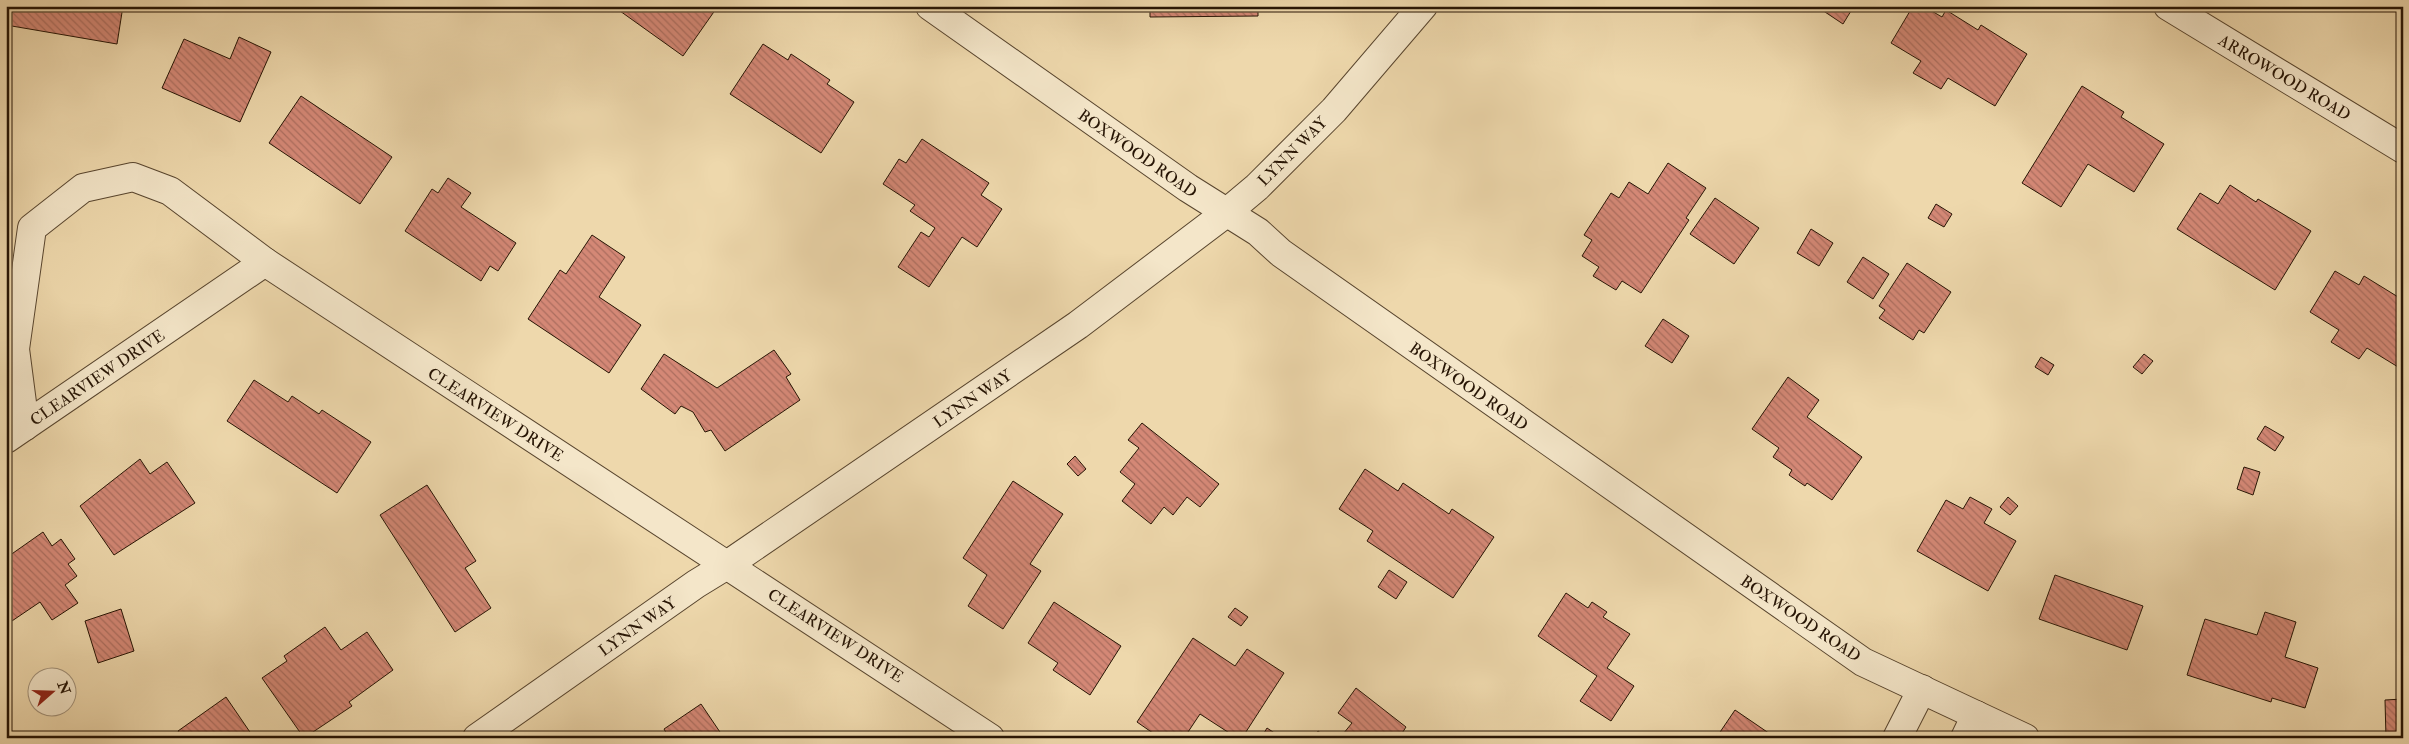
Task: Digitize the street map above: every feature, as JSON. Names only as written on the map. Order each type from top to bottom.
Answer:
[{"type":"street","name":"BOXWOOD ROAD","points":[[930,6],[1226,213],[1258,232],[1290,259],[1797,617],[1864,662],[1922,689],[1971,726],[2025,738]]},
{"type":"street","name":"LYNN WAY","points":[[477,738],[696,584],[727,565],[1078,325],[1226,213],[1257,186],[1334,110],[1423,6]]},
{"type":"street","name":"ARROWOOD ROAD","points":[[2168,6],[2403,149]]},
{"type":"street","points":[[16,433],[15,349],[32,228],[83,188],[133,177],[170,191],[265,262]]},
{"type":"street","name":"CLEARVIEW DRIVE","points":[[16,433],[265,262],[771,592],[990,738]]},
{"type":"street","points":[[1897,738],[1922,689]]},
{"type":"building","points":[[9,6],[123,6],[117,44],[6,25]]},
{"type":"building","points":[[613,6],[718,6],[683,56]]},
{"type":"building","points":[[1150,6],[1258,6],[1258,16],[1150,17]]},
{"type":"building","points":[[1816,6],[1854,6],[1843,24]]},
{"type":"building","points":[[1913,6],[1923,6],[1942,17],[1946,10],[1978,30],[1981,25],[2027,54],[1995,106],[1948,78],[1941,89],[1913,73],[1921,61],[1891,43]]},
{"type":"building","points":[[239,37],[271,52],[240,122],[162,88],[184,39],[230,59]]},
{"type":"building","points":[[763,44],[788,60],[791,54],[830,80],[827,84],[854,102],[821,153],[730,94]]},
{"type":"building","points":[[2082,86],[2124,112],[2121,117],[2164,144],[2134,192],[2088,164],[2061,207],[2022,183]]},
{"type":"building","points":[[301,96],[392,157],[360,204],[269,143]]},
{"type":"building","points":[[922,139],[989,183],[981,195],[1002,209],[977,247],[962,237],[929,287],[898,267],[921,232],[929,237],[935,228],[910,211],[915,205],[883,184],[899,159],[906,163]]},
{"type":"building","points":[[1668,163],[1706,188],[1686,218],[1689,220],[1641,293],[1622,281],[1616,290],[1593,276],[1599,267],[1582,256],[1592,240],[1584,235],[1611,193],[1619,198],[1629,182],[1648,194]]},
{"type":"building","points":[[448,178],[471,193],[461,207],[516,243],[498,271],[490,266],[481,281],[405,231],[432,189],[438,193]]},
{"type":"building","points":[[2230,185],[2256,202],[2258,199],[2311,231],[2275,290],[2177,229],[2200,193],[2218,204]]},
{"type":"building","points":[[1715,198],[1759,228],[1734,264],[1690,234]]},
{"type":"building","points":[[1936,204],[1952,214],[1944,227],[1928,218]]},
{"type":"building","points":[[1811,229],[1833,243],[1819,266],[1797,253]]},
{"type":"building","points":[[592,235],[625,257],[599,297],[641,325],[609,373],[528,319],[560,270],[566,274]]},
{"type":"building","points":[[1863,257],[1889,274],[1873,299],[1847,282]]},
{"type":"building","points":[[1907,263],[1951,292],[1924,333],[1919,330],[1913,340],[1879,318],[1885,310],[1879,306]]},
{"type":"building","points":[[2335,271],[2359,285],[2364,276],[2403,300],[2403,370],[2367,348],[2359,359],[2331,342],[2339,330],[2310,312]]},
{"type":"building","points":[[1663,319],[1689,336],[1672,363],[1645,346]]},
{"type":"building","points":[[774,350],[791,374],[786,377],[800,400],[725,451],[711,430],[705,432],[693,412],[681,406],[675,414],[641,389],[664,354],[717,388]]},
{"type":"building","points":[[2144,354],[2153,361],[2142,374],[2133,367]]},
{"type":"building","points":[[2041,357],[2054,365],[2048,375],[2035,367]]},
{"type":"building","points":[[1788,377],[1819,400],[1807,417],[1862,457],[1832,500],[1807,483],[1805,486],[1789,475],[1792,470],[1773,457],[1779,448],[1752,429]]},
{"type":"building","points":[[254,380],[288,402],[292,396],[319,414],[322,410],[371,442],[337,493],[227,421]]},
{"type":"building","points":[[1142,423],[1219,484],[1200,507],[1187,497],[1173,515],[1164,507],[1151,524],[1122,501],[1135,484],[1120,472],[1139,448],[1128,440]]},
{"type":"building","points":[[2265,426],[2284,437],[2275,451],[2257,439]]},
{"type":"building","points":[[1075,456],[1086,469],[1078,476],[1067,464]]},
{"type":"building","points":[[140,459],[150,474],[167,462],[195,503],[114,555],[80,506]]},
{"type":"building","points":[[2244,467],[2260,472],[2253,495],[2237,489]]},
{"type":"building","points":[[1365,469],[1398,491],[1403,483],[1449,514],[1452,509],[1494,537],[1453,598],[1367,541],[1373,531],[1339,509]]},
{"type":"building","points":[[1013,481],[1063,514],[1030,564],[1041,571],[1003,629],[968,606],[987,575],[963,558]]},
{"type":"building","points":[[427,485],[476,561],[465,568],[491,608],[455,632],[380,515]]},
{"type":"building","points":[[1970,497],[1992,509],[1984,523],[2016,541],[1988,591],[1917,551],[1946,500],[1963,509]]},
{"type":"building","points":[[2008,497],[2018,506],[2010,515],[2000,507]]},
{"type":"building","points":[[43,532],[52,546],[61,539],[75,559],[68,564],[77,576],[65,585],[78,603],[52,620],[40,602],[6,625],[6,558]]},
{"type":"building","points":[[1389,570],[1407,582],[1396,599],[1378,587]]},
{"type":"building","points":[[2055,575],[2143,606],[2127,650],[2039,619]]},
{"type":"building","points":[[1566,593],[1588,608],[1592,602],[1607,612],[1603,617],[1630,634],[1607,668],[1634,686],[1611,721],[1580,701],[1597,676],[1538,636]]},
{"type":"building","points":[[1054,602],[1121,646],[1090,695],[1053,670],[1058,663],[1028,643]]},
{"type":"building","points":[[1235,608],[1248,617],[1241,626],[1228,617]]},
{"type":"building","points":[[121,609],[134,651],[98,663],[85,621]]},
{"type":"building","points":[[2265,612],[2296,622],[2285,657],[2318,668],[2305,708],[2272,698],[2271,702],[2187,675],[2205,619],[2257,635]]},
{"type":"building","points":[[325,627],[341,650],[367,632],[393,670],[349,702],[352,706],[304,738],[262,678],[287,661],[284,656]]},
{"type":"building","points":[[1193,638],[1235,666],[1247,649],[1284,673],[1242,738],[1237,738],[1200,714],[1184,738],[1160,738],[1137,722]]},
{"type":"building","points":[[1356,688],[1406,727],[1399,738],[1348,738],[1343,734],[1352,723],[1338,713]]},
{"type":"building","points":[[226,697],[254,738],[182,738],[178,731]]},
{"type":"building","points":[[2403,699],[2403,738],[2386,738],[2385,700]]},
{"type":"building","points":[[701,704],[724,738],[669,738],[664,729]]},
{"type":"building","points":[[1735,710],[1776,738],[1716,738]]},
{"type":"building","points":[[1267,728],[1282,738],[1261,738]]},
{"type":"building","points":[[1318,731],[1327,738],[1313,738]]}]
